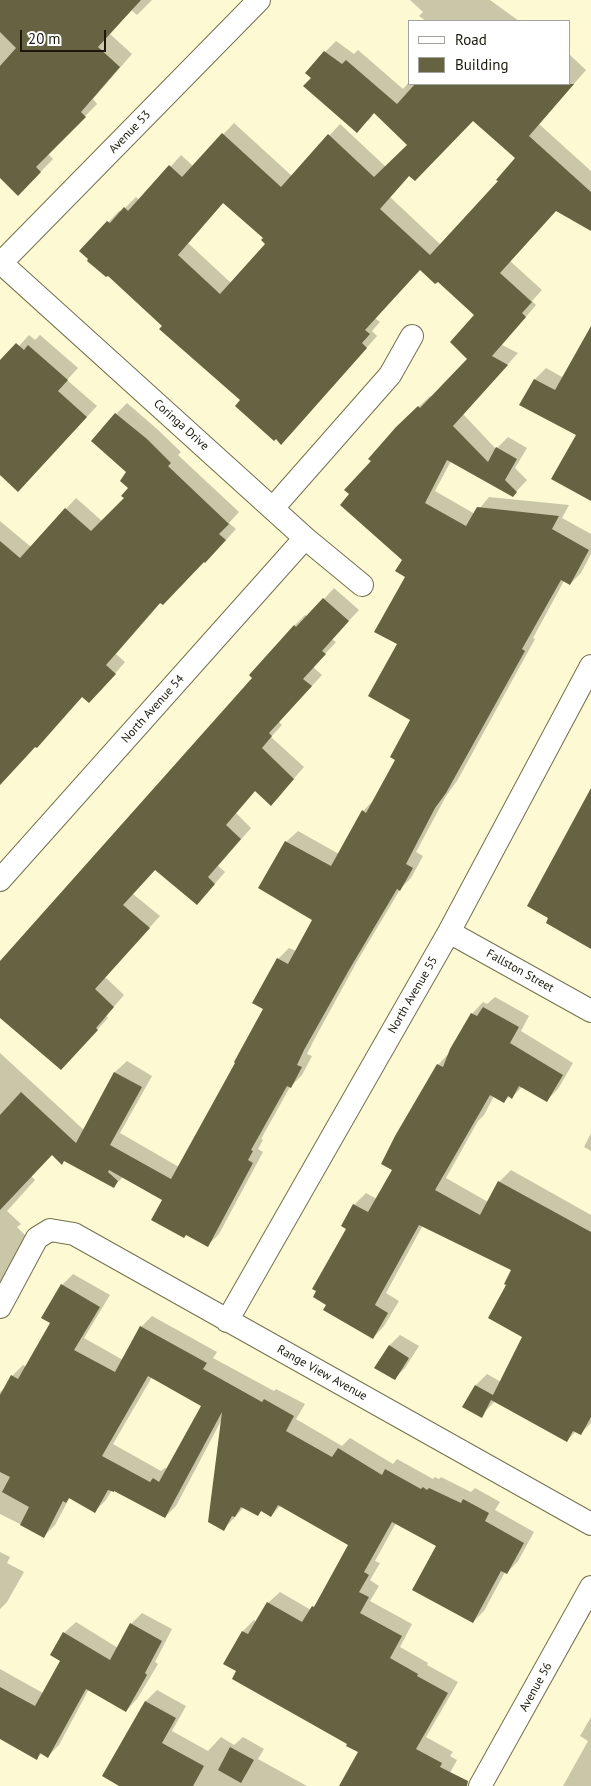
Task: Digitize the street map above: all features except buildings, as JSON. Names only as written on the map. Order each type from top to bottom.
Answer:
[{"type":"street","name":"Avenue 53","points":[[0,263],[259,0]]},
{"type":"street","name":"Coringa Drive","points":[[0,263],[305,538],[362,586]]},
{"type":"street","points":[[273,508],[390,375],[412,336]]},
{"type":"street","name":"North Avenue 54","points":[[0,880],[305,538]]},
{"type":"street","name":"North Avenue 55","points":[[227,1321],[449,932],[591,666]]},
{"type":"street","name":"Fallston Street","points":[[449,932],[591,1011]]},
{"type":"street","name":"Range View Avenue","points":[[0,1307],[37,1238],[50,1230],[74,1234],[591,1524]]},
{"type":"street","name":"Avenue 56","points":[[480,1786],[591,1587]]}]
